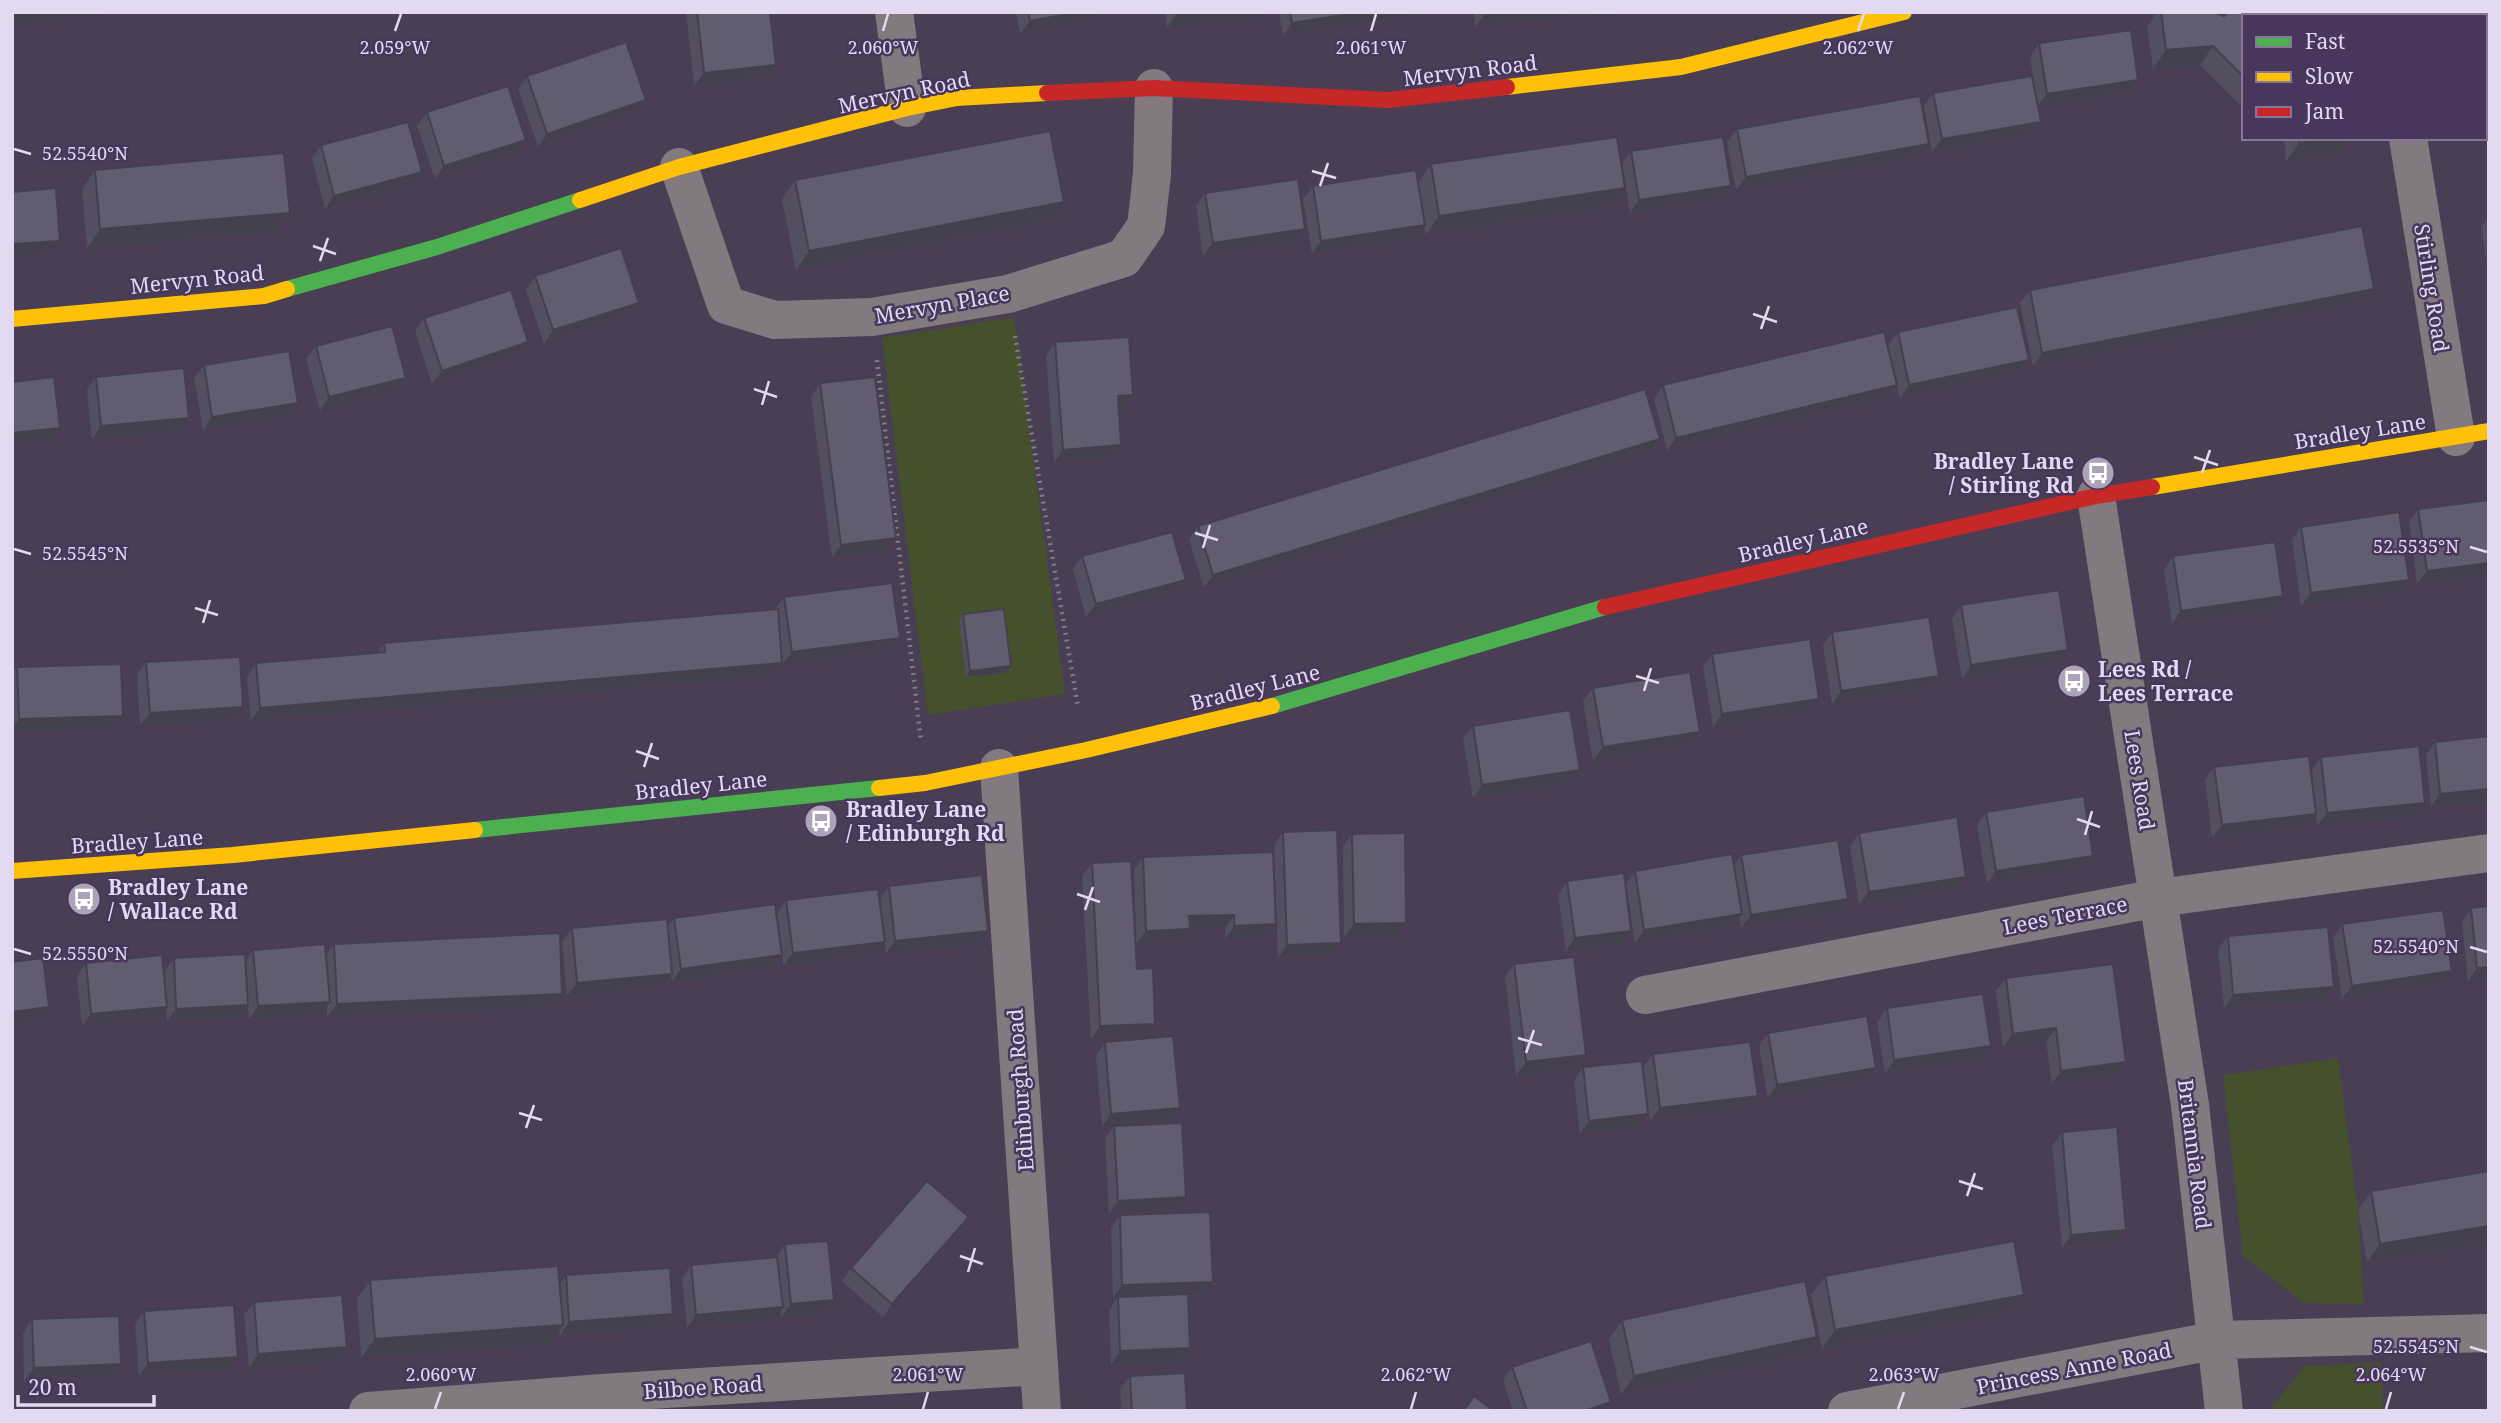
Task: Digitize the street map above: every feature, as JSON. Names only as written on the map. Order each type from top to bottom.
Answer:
[{"type":"street","points":[[894,12],[907,108]]},
{"type":"street","name":"Mervyn Road","points":[[12,319],[264,296],[438,247],[679,167],[907,108],[957,98],[1154,88],[1388,100],[1681,66],[1904,12]]},
{"type":"street","name":"Mervyn Place","points":[[679,167],[726,305],[775,320],[872,317],[1008,294],[1124,258],[1146,226],[1153,174],[1154,88]]},
{"type":"street","name":"Stirling Road","points":[[2408,140],[2473,434]]},
{"type":"street","name":"Bradley Lane","points":[[12,871],[233,855],[925,783],[1086,750],[1295,701],[1580,613],[2096,496],[2473,434]]},
{"type":"street","name":"Lees Road","points":[[2096,496],[2158,898]]},
{"type":"street","name":"Edinburgh Road","points":[[999,768],[1042,1411]]},
{"type":"street","name":"Lees Terrace","points":[[1645,995],[2158,898],[2489,853]]},
{"type":"street","name":"Britannia Road","points":[[2158,898],[2190,1105],[2224,1411]]},
{"type":"street","name":"Princess Anne Road","points":[[1847,1411],[2218,1340],[2489,1333]]},
{"type":"street","name":"Bilboe Road","points":[[368,1411],[602,1393],[1038,1366]]},
{"type":"path","points":[[1008,294],[1086,750]]},
{"type":"path","points":[[872,317],[925,783]]},
{"type":"green space","points":[[1014,317],[1065,694],[928,715],[882,338]]},
{"type":"green space","points":[[2338,1058],[2358,1210],[2364,1304],[2304,1303],[2243,1256],[2223,1075]]},
{"type":"green space","points":[[2381,1362],[2383,1411],[2269,1411],[2305,1366]]},
{"type":"building","points":[[697,12],[770,12],[776,65],[704,73]]},
{"type":"building","points":[[1028,12],[1079,12],[1030,21]]},
{"type":"building","points":[[1176,12],[1202,12],[1176,15]]},
{"type":"building","points":[[1290,12],[1361,12],[1292,23]]},
{"type":"building","points":[[2161,12],[2213,12],[2224,16],[2227,12],[2271,12],[2242,14],[2242,75],[2213,46],[2166,50]]},
{"type":"building","points":[[2131,30],[2138,80],[2047,94],[2039,43]]},
{"type":"building","points":[[626,42],[646,100],[547,134],[527,76]]},
{"type":"building","points":[[2032,76],[2041,122],[1942,139],[1933,93]]},
{"type":"building","points":[[508,86],[526,140],[444,166],[427,112]]},
{"type":"building","points":[[1920,96],[1929,144],[1746,177],[1737,129]]},
{"type":"building","points":[[408,122],[422,172],[334,196],[321,145]]},
{"type":"building","points":[[1050,131],[1064,202],[809,251],[795,180]]},
{"type":"building","points":[[1617,137],[1625,188],[1439,216],[1431,164]]},
{"type":"building","points":[[1723,137],[1731,186],[1639,200],[1631,151]]},
{"type":"building","points":[[2299,140],[2322,140],[2299,143]]},
{"type":"building","points":[[284,153],[290,213],[100,229],[95,170]]},
{"type":"building","points":[[1416,170],[1425,225],[1321,241],[1313,186]]},
{"type":"building","points":[[1298,179],[1305,229],[1213,243],[1205,193]]},
{"type":"building","points":[[56,188],[60,241],[12,244],[12,192]]},
{"type":"building","points":[[2362,226],[2374,289],[2042,353],[2030,290]]},
{"type":"building","points":[[621,248],[639,303],[553,330],[535,276]]},
{"type":"building","points":[[511,290],[528,342],[442,371],[424,318]]},
{"type":"building","points":[[2017,307],[2029,360],[1909,385],[1898,332]]},
{"type":"building","points":[[392,326],[406,378],[329,397],[316,346]]},
{"type":"building","points":[[1884,332],[1897,385],[1676,438],[1663,385]]},
{"type":"building","points":[[1129,337],[1133,395],[1118,396],[1121,445],[1063,450],[1055,342]]},
{"type":"building","points":[[289,351],[298,403],[212,417],[204,365]]},
{"type":"building","points":[[184,368],[189,418],[101,426],[96,377]]},
{"type":"building","points":[[54,377],[60,428],[12,433],[12,382]]},
{"type":"building","points":[[875,377],[896,538],[841,545],[820,383]]},
{"type":"building","points":[[1645,389],[1660,439],[1213,575],[1198,526]]},
{"type":"building","points":[[2489,500],[2489,563],[2427,571],[2418,509]]},
{"type":"building","points":[[2399,512],[2409,580],[2311,593],[2301,527]]},
{"type":"building","points":[[1172,532],[1186,580],[1096,604],[1082,556]]},
{"type":"building","points":[[2275,542],[2283,596],[2181,611],[2173,556]]},
{"type":"building","points":[[892,583],[900,638],[792,652],[784,597]]},
{"type":"building","points":[[2059,590],[2068,650],[1971,665],[1961,605]]},
{"type":"building","points":[[778,609],[782,663],[260,708],[256,663],[385,652],[384,643]]},
{"type":"building","points":[[1004,609],[1011,666],[970,671],[963,614]]},
{"type":"building","points":[[1929,617],[1939,676],[1841,691],[1832,632]]},
{"type":"building","points":[[1810,639],[1819,699],[1722,714],[1712,654]]},
{"type":"building","points":[[240,657],[243,707],[150,713],[146,662]]},
{"type":"building","points":[[121,664],[123,716],[19,719],[17,667]]},
{"type":"building","points":[[1690,672],[1700,732],[1603,747],[1593,688]]},
{"type":"building","points":[[1570,710],[1580,770],[1482,785],[1473,726]]},
{"type":"building","points":[[2489,736],[2489,789],[2440,794],[2435,742]]},
{"type":"building","points":[[2419,746],[2425,803],[2327,813],[2321,757]]},
{"type":"building","points":[[2309,756],[2316,814],[2222,825],[2214,767]]},
{"type":"building","points":[[2084,796],[2093,856],[1996,871],[1986,812]]},
{"type":"building","points":[[1957,817],[1966,877],[1869,892],[1859,833]]},
{"type":"building","points":[[1337,830],[1341,943],[1287,945],[1283,832]]},
{"type":"building","points":[[1405,833],[1406,923],[1354,924],[1352,834]]},
{"type":"building","points":[[1838,840],[1848,899],[1751,915],[1741,855]]},
{"type":"building","points":[[1273,852],[1276,924],[1234,926],[1234,915],[1189,916],[1190,929],[1146,931],[1143,857]]},
{"type":"building","points":[[1732,854],[1742,914],[1644,930],[1635,871]]},
{"type":"building","points":[[1131,861],[1137,969],[1153,968],[1155,1024],[1100,1026],[1092,863]]},
{"type":"building","points":[[1624,873],[1631,931],[1575,938],[1567,881]]},
{"type":"building","points":[[982,875],[988,931],[895,941],[889,886]]},
{"type":"building","points":[[878,889],[885,942],[793,953],[786,900]]},
{"type":"building","points":[[775,904],[782,955],[681,969],[674,918]]},
{"type":"building","points":[[2489,906],[2489,967],[2477,968],[2471,908]]},
{"type":"building","points":[[2443,910],[2452,971],[2352,986],[2342,924]]},
{"type":"building","points":[[667,919],[672,974],[577,983],[572,928]]},
{"type":"building","points":[[2328,927],[2334,987],[2233,995],[2228,936]]},
{"type":"building","points":[[560,933],[562,994],[337,1004],[334,944]]},
{"type":"building","points":[[325,944],[330,1002],[258,1006],[253,950]]},
{"type":"building","points":[[245,954],[248,1005],[176,1009],[174,958]]},
{"type":"building","points":[[162,955],[167,1007],[91,1014],[86,963]]},
{"type":"building","points":[[1574,957],[1586,1055],[1526,1062],[1514,964]]},
{"type":"building","points":[[43,958],[49,1007],[12,1012],[12,962]]},
{"type":"building","points":[[2113,964],[2126,1062],[2061,1071],[2056,1028],[2013,1034],[2006,978]]},
{"type":"building","points":[[1983,994],[1991,1046],[1894,1060],[1887,1008]]},
{"type":"building","points":[[1867,1016],[1876,1068],[1777,1085],[1768,1033]]},
{"type":"building","points":[[1173,1036],[1180,1108],[1111,1114],[1105,1042]]},
{"type":"building","points":[[1750,1042],[1758,1096],[1660,1108],[1653,1054]]},
{"type":"building","points":[[1642,1061],[1648,1114],[1589,1121],[1583,1067]]},
{"type":"building","points":[[1182,1123],[1186,1197],[1118,1201],[1114,1126]]},
{"type":"building","points":[[2117,1127],[2126,1230],[2071,1235],[2062,1132]]},
{"type":"building","points":[[2489,1171],[2489,1226],[2380,1244],[2371,1191]]},
{"type":"building","points":[[927,1181],[969,1217],[892,1304],[851,1268]]},
{"type":"building","points":[[1210,1212],[1213,1282],[1122,1285],[1120,1215]]},
{"type":"building","points":[[828,1241],[834,1300],[791,1304],[785,1244]]},
{"type":"building","points":[[2014,1241],[2024,1295],[1835,1330],[1825,1276]]},
{"type":"building","points":[[777,1257],[783,1307],[696,1315],[691,1265]]},
{"type":"building","points":[[558,1266],[563,1325],[375,1339],[370,1280]]},
{"type":"building","points":[[670,1268],[673,1314],[569,1322],[566,1275]]},
{"type":"building","points":[[1805,1281],[1817,1337],[1634,1376],[1622,1320]]},
{"type":"building","points":[[1188,1294],[1190,1348],[1120,1351],[1118,1297]]},
{"type":"building","points":[[342,1295],[347,1347],[258,1354],[254,1302]]},
{"type":"building","points":[[234,1305],[238,1357],[148,1363],[144,1311]]},
{"type":"building","points":[[119,1316],[121,1364],[34,1368],[32,1319]]},
{"type":"building","points":[[1591,1341],[1611,1402],[1584,1411],[1527,1411],[1512,1367]]},
{"type":"building","points":[[1185,1373],[1187,1411],[1132,1411],[1130,1376]]},
{"type":"building","points":[[1474,1396],[1494,1411],[1463,1411]]},
{"type":"traffic: fast","points":[[287,289],[437,247],[580,200]]},
{"type":"traffic: fast","points":[[1272,706],[1605,607]]},
{"type":"traffic: fast","points":[[475,830],[879,788]]},
{"type":"traffic: slow","points":[[1507,87],[1681,67],[1904,12]]},
{"type":"traffic: slow","points":[[580,200],[679,167],[907,108],[957,98],[1047,93]]},
{"type":"traffic: slow","points":[[12,319],[264,296],[287,289]]},
{"type":"traffic: slow","points":[[2152,487],[2489,431]]},
{"type":"traffic: slow","points":[[879,788],[925,783],[1086,750],[1272,706]]},
{"type":"traffic: slow","points":[[12,871],[233,855],[475,830]]},
{"type":"traffic: jam","points":[[1047,93],[1154,88],[1388,100],[1507,87]]},
{"type":"traffic: jam","points":[[1605,607],[2096,496],[2152,487]]},
{"type":"place","name":"Bradley Lane / Stirling Rd","points":[[2098,473]]},
{"type":"place","name":"Lees Rd / Lees Terrace","points":[[2074,681]]},
{"type":"place","name":"Bradley Lane / Edinburgh Rd","points":[[821,821]]},
{"type":"place","name":"Bradley Lane / Wallace Rd","points":[[84,899]]}]
